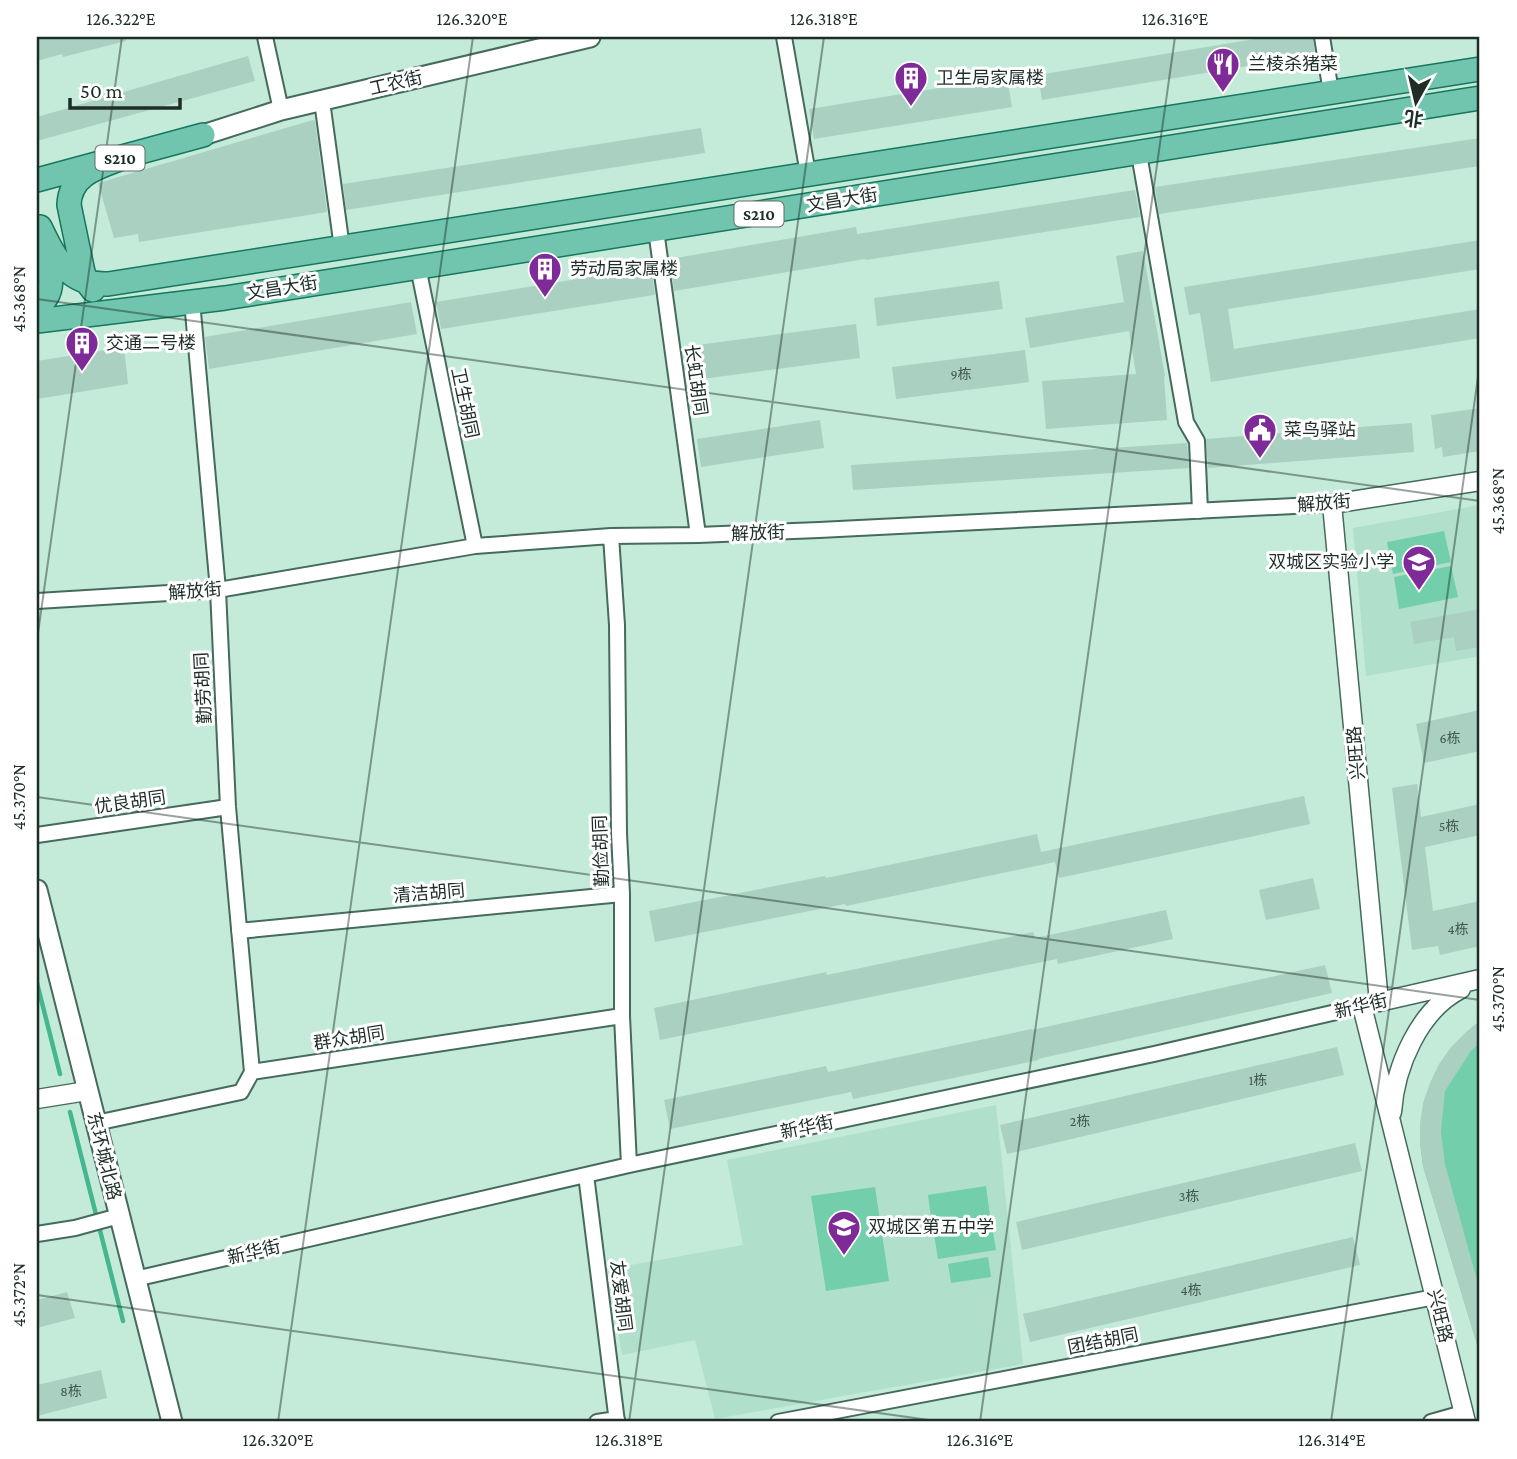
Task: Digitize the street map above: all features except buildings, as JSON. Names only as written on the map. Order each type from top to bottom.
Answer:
[{"type":"main road","name":"工农街","points":[[203,135],[281,110],[590,37]]},
{"type":"main road","name":"文昌大街","points":[[86,281],[97,284],[139,279],[1480,69]]},
{"type":"main road","name":"文昌大街","points":[[37,321],[225,298],[1480,99]]},
{"type":"main road","name":"S210","points":[[37,180],[203,135]]},
{"type":"main road","points":[[130,155],[86,173],[72,187],[69,195],[86,281],[91,289],[108,297],[225,298]]},
{"type":"main road","points":[[38,220],[55,257],[73,276],[86,281]]},
{"type":"main road","points":[[37,307],[44,302],[51,287],[38,220]]},
{"type":"main road","name":"东环城北路","points":[[37,890],[40,913],[96,1123],[105,1220],[135,1279],[172,1422]]},
{"type":"street","points":[[265,37],[281,110]]},
{"type":"street","points":[[784,37],[808,174]]},
{"type":"street","points":[[1322,37],[1331,92]]},
{"type":"street","points":[[322,100],[342,248]]},
{"type":"street","points":[[1139,154],[1186,422],[1197,441],[1200,511]]},
{"type":"street","name":"长虹胡同","points":[[656,230],[698,535]]},
{"type":"street","name":"卫生胡同","points":[[418,267],[475,546]]},
{"type":"street","name":"勤劳胡同","points":[[192,302],[218,590],[228,807],[252,1072]]},
{"type":"street","name":"解放街","points":[[37,601],[218,590],[475,546],[611,536],[698,535],[1332,504],[1480,481]]},
{"type":"street","name":"兴旺路","points":[[1332,504],[1371,1004],[1392,1129],[1465,1418]]},
{"type":"street","name":"勤俭胡同","points":[[611,536],[617,625],[622,1017],[629,1165]]},
{"type":"street","name":"优良胡同","points":[[37,835],[228,807]]},
{"type":"street","name":"清洁胡同","points":[[239,931],[622,894]]},
{"type":"street","points":[[1392,1129],[1395,1088],[1412,1041],[1435,1006],[1450,994],[1480,979]]},
{"type":"street","name":"新华街","points":[[135,1279],[629,1165],[1154,1054],[1480,979]]},
{"type":"street","name":"群众胡同","points":[[252,1072],[622,1017]]},
{"type":"street","points":[[96,1123],[241,1093],[252,1072]]},
{"type":"street","points":[[37,1099],[88,1091]]},
{"type":"street","name":"友爱胡同","points":[[586,1175],[617,1421]]},
{"type":"street","points":[[37,1234],[105,1220]]},
{"type":"street","name":"团结胡同","points":[[779,1422],[1435,1297]]},
{"type":"street","points":[[1430,1422],[1465,1418]]},
{"type":"street","points":[[597,1422],[617,1421]]},
{"type":"shaded area","name":"双城区实验小学","points":[[1480,505],[1480,656],[1366,676],[1353,528]]},
{"type":"shaded area","name":"双城区第五中学","points":[[996,1105],[1023,1364],[715,1419],[695,1340],[622,1355],[608,1269],[743,1245],[727,1160]]},
{"type":"green space","points":[[1444,531],[1451,562],[1393,574],[1387,542]]},
{"type":"green space","points":[[1451,566],[1458,597],[1399,609],[1394,577]]},
{"type":"green space","points":[[1480,1021],[1480,1354],[1423,1166],[1421,1123],[1424,1103],[1438,1067],[1463,1035]]},
{"type":"green space","points":[[986,1186],[990,1216],[932,1225],[928,1195]]},
{"type":"green space","points":[[875,1187],[889,1281],[826,1291],[811,1196]]},
{"type":"green space","points":[[991,1219],[996,1250],[938,1259],[933,1228]]},
{"type":"green space","points":[[988,1257],[991,1277],[951,1283],[948,1264]]},
{"type":"waterway","points":[[37,983],[60,1074]]},
{"type":"waterway","points":[[70,1112],[123,1321]]},
{"type":"place","name":"兰棱杀猪菜","points":[[1223,94]]},
{"type":"place","name":"卫生局家属楼","points":[[911,108]]},
{"type":"place","name":"劳动局家属楼","points":[[545,299]]},
{"type":"place","name":"交通二号楼","points":[[82,373]]},
{"type":"place","name":"菜鸟驿站","points":[[1260,460]]},
{"type":"place","name":"双城区实验小学","points":[[1419,592]]},
{"type":"place","name":"双城区第五中学","points":[[844,1257]]}]
